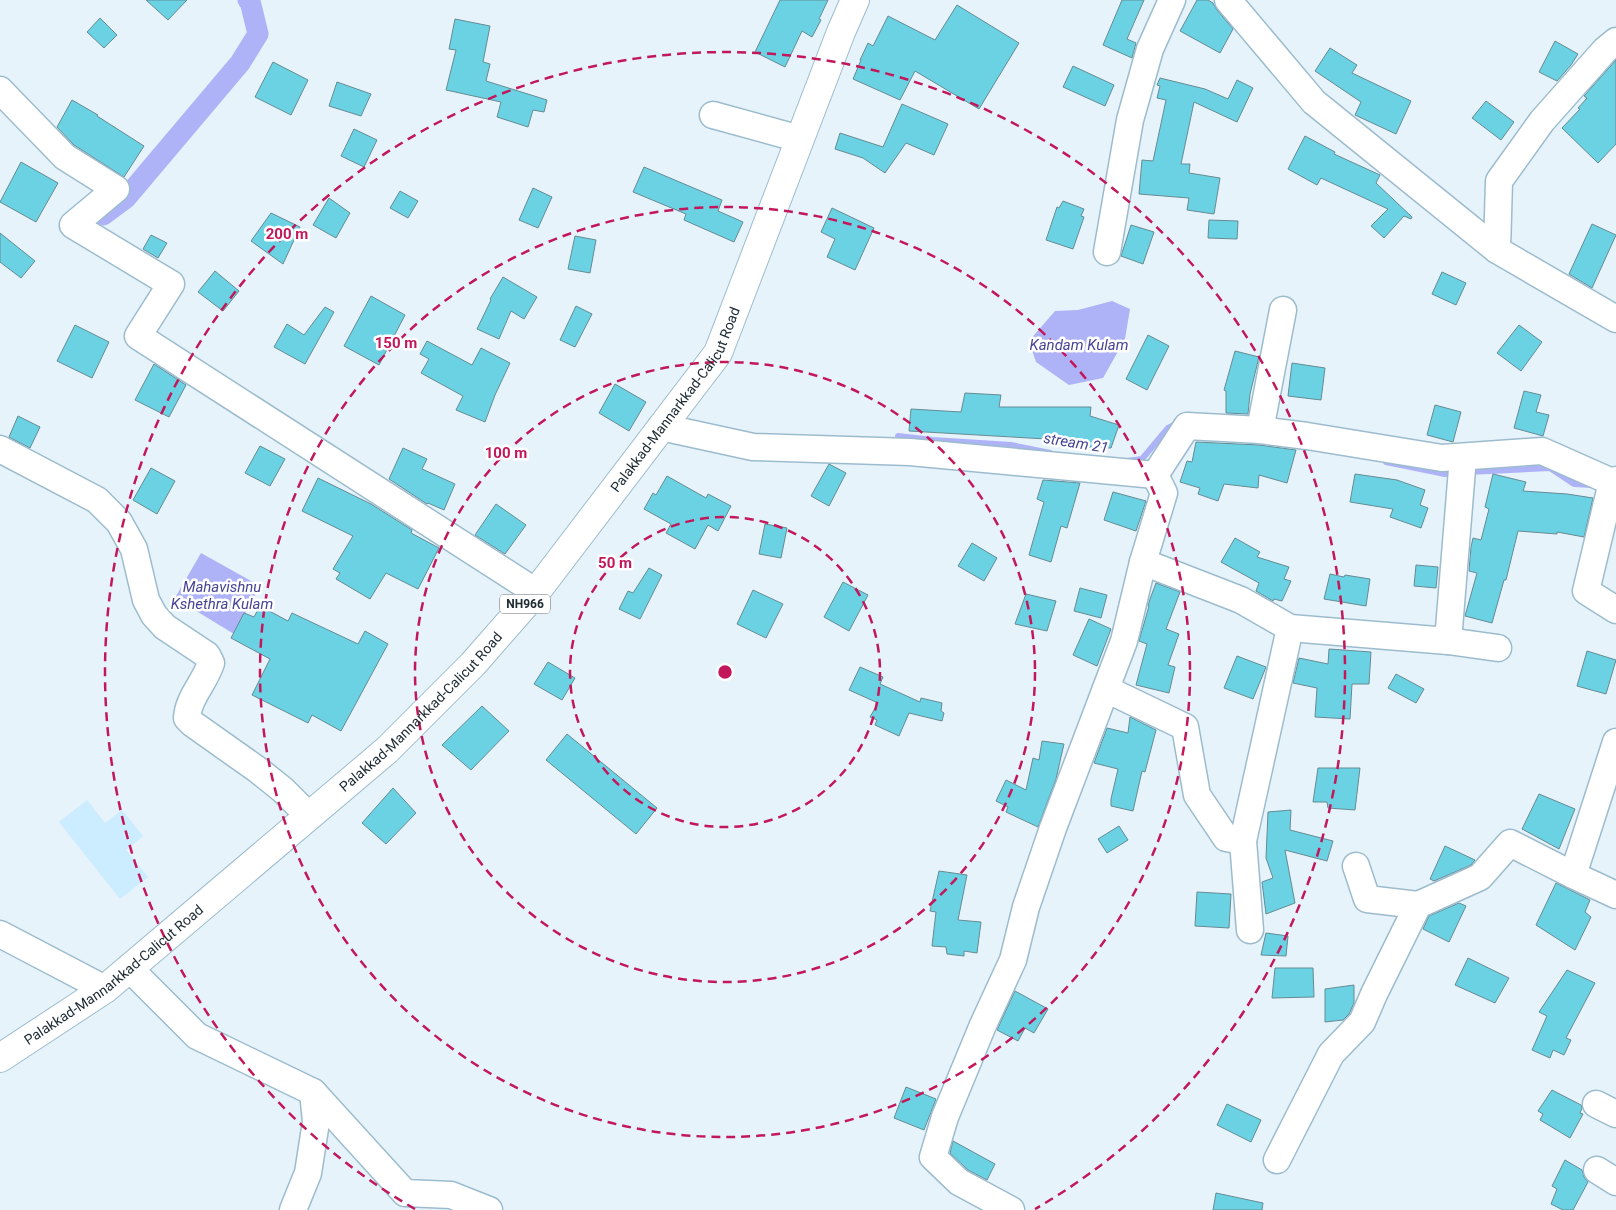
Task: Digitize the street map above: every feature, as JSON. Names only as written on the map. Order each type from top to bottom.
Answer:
[{"type":"highway","name":"Palakkad-Mannarkkad-Calicut Road","points":[[0,1058],[105,988],[387,750],[473,664],[536,592],[718,354],[841,32],[855,0]]},
{"type":"street","points":[[1107,252],[1130,120],[1150,49],[1172,0]]},
{"type":"street","points":[[1228,0],[1314,102],[1497,250],[1616,319]]},
{"type":"street","points":[[1497,250],[1499,181],[1542,121],[1616,41]]},
{"type":"street","points":[[0,90],[64,156],[116,189],[73,225],[171,284],[138,336],[536,592]]},
{"type":"street","points":[[713,116],[800,139]]},
{"type":"street","points":[[1260,430],[1283,310]]},
{"type":"street","points":[[1154,475],[1187,426],[1260,430],[1442,458],[1542,451],[1614,481],[1586,591],[1616,610]]},
{"type":"street","points":[[661,427],[753,447],[910,452],[1154,475]]},
{"type":"street","points":[[0,449],[97,500],[119,522],[134,549],[146,600],[154,615],[165,627],[207,655],[211,663],[208,674],[187,709],[187,718],[283,790],[309,816]]},
{"type":"street","points":[[1448,641],[1463,457]]},
{"type":"street","points":[[1011,1210],[959,1182],[933,1157],[945,1117],[1013,960],[1026,907],[1053,828],[1124,641],[1143,562],[1164,493],[1154,475]]},
{"type":"street","points":[[1143,562],[1241,600],[1290,628],[1448,641],[1498,648]]},
{"type":"street","points":[[1250,930],[1243,841],[1290,628]]},
{"type":"street","points":[[1106,690],[1185,727],[1197,795],[1226,838],[1243,841]]},
{"type":"street","points":[[1574,875],[1616,742]]},
{"type":"street","points":[[1356,866],[1368,899],[1418,905],[1480,877],[1510,843],[1616,895]]},
{"type":"street","points":[[1277,1160],[1332,1054],[1362,1022],[1418,905]]},
{"type":"street","points":[[0,934],[105,988]]},
{"type":"street","points":[[129,968],[196,1036],[313,1092],[406,1193],[451,1195],[489,1210]]},
{"type":"street","points":[[293,1210],[308,1173],[316,1122],[313,1092]]},
{"type":"shaded area","points":[[87,800],[105,823],[122,810],[143,836],[126,850],[148,877],[120,899],[59,822]]},
{"type":"water","name":"Kandam Kulam","points":[[1112,301],[1130,309],[1125,339],[1103,378],[1069,385],[1036,362],[1029,341],[1055,311],[1078,310]]},
{"type":"water","name":"Mahavishnu Kshethra Kulam","points":[[201,553],[260,586],[234,634],[175,598]]},
{"type":"building","points":[[146,0],[187,0],[168,20]]},
{"type":"building","points":[[780,0],[828,0],[819,19],[821,20],[812,37],[802,31],[785,67],[755,52]]},
{"type":"building","points":[[1122,0],[1144,0],[1127,39],[1136,43],[1132,58],[1103,45]]},
{"type":"building","points":[[1197,0],[1208,0],[1213,3],[1233,29],[1220,53],[1180,31]]},
{"type":"building","points":[[957,5],[1019,43],[979,109],[915,71],[900,100],[853,79],[868,43],[873,46],[888,16],[935,40]]},
{"type":"building","points":[[100,18],[117,35],[104,48],[87,32]]},
{"type":"building","points":[[455,19],[490,26],[483,62],[490,64],[486,81],[547,100],[544,112],[533,110],[528,127],[497,117],[501,102],[446,90],[456,50],[449,49]]},
{"type":"building","points":[[1555,41],[1578,54],[1557,81],[1539,72]]},
{"type":"building","points":[[1330,48],[1357,65],[1352,73],[1411,101],[1396,134],[1355,115],[1361,102],[1315,71]]},
{"type":"building","points":[[1616,60],[1616,144],[1598,163],[1562,128],[1580,109],[1578,108],[1587,98],[1584,96]]},
{"type":"building","points":[[273,62],[308,80],[291,115],[255,97]]},
{"type":"building","points":[[1073,66],[1114,85],[1105,106],[1063,87]]},
{"type":"building","points":[[1160,78],[1205,89],[1228,99],[1237,80],[1253,88],[1237,122],[1194,102],[1181,164],[1190,164],[1189,173],[1220,178],[1214,214],[1187,210],[1189,198],[1139,194],[1142,160],[1153,161],[1166,100],[1157,98],[1160,86],[1157,85]]},
{"type":"building","points":[[337,82],[371,94],[361,116],[329,106]]},
{"type":"building","points":[[72,100],[144,146],[124,177],[74,145],[57,127]]},
{"type":"building","points":[[1486,101],[1514,122],[1501,140],[1472,118]]},
{"type":"building","points":[[902,104],[948,124],[934,155],[906,143],[885,173],[863,158],[835,149],[840,133],[883,147]]},
{"type":"building","points":[[354,129],[377,140],[364,167],[341,156]]},
{"type":"building","points":[[1305,136],[1335,152],[1334,154],[1380,175],[1376,183],[1412,217],[1411,219],[1404,216],[1384,238],[1371,226],[1388,209],[1321,178],[1317,185],[1288,169]]},
{"type":"building","points":[[21,162],[58,183],[36,222],[0,202]]},
{"type":"building","points":[[644,167],[722,200],[718,211],[743,222],[734,242],[684,220],[686,214],[633,192]]},
{"type":"building","points":[[533,188],[552,197],[538,228],[519,220]]},
{"type":"building","points":[[400,191],[418,201],[408,218],[390,208]]},
{"type":"building","points":[[329,198],[350,213],[336,238],[313,225]]},
{"type":"building","points":[[1063,201],[1084,209],[1081,216],[1084,217],[1073,249],[1046,240],[1057,207],[1059,208]]},
{"type":"building","points":[[832,208],[874,228],[855,270],[827,257],[835,239],[821,232]]},
{"type":"building","points":[[271,213],[300,227],[283,264],[251,241]]},
{"type":"building","points":[[1209,220],[1238,221],[1237,239],[1208,238]]},
{"type":"building","points":[[1592,224],[1616,235],[1592,288],[1569,274]]},
{"type":"building","points":[[1131,225],[1154,232],[1143,264],[1121,256]]},
{"type":"building","points":[[0,233],[35,261],[21,278],[0,262]]},
{"type":"building","points":[[151,235],[167,243],[158,258],[143,249]]},
{"type":"building","points":[[575,236],[596,240],[590,273],[568,269]]},
{"type":"building","points":[[215,271],[239,291],[223,311],[198,292]]},
{"type":"building","points":[[1442,272],[1466,283],[1456,305],[1432,294]]},
{"type":"building","points":[[503,277],[537,297],[524,319],[511,311],[499,339],[477,329],[490,299]]},
{"type":"building","points":[[371,296],[405,315],[379,365],[344,346]]},
{"type":"building","points":[[576,306],[592,314],[575,347],[560,340]]},
{"type":"building","points":[[325,307],[334,312],[305,364],[274,347],[287,324],[304,335]]},
{"type":"building","points":[[75,325],[109,342],[92,378],[57,361]]},
{"type":"building","points":[[1519,325],[1542,342],[1521,371],[1497,353]]},
{"type":"building","points":[[1148,335],[1169,346],[1147,390],[1126,379]]},
{"type":"building","points":[[427,341],[472,365],[481,348],[510,363],[485,422],[456,410],[463,396],[421,373],[429,359],[420,354]]},
{"type":"building","points":[[1235,351],[1259,357],[1250,394],[1248,414],[1226,413],[1226,391],[1224,390]]},
{"type":"building","points":[[1292,363],[1325,368],[1321,400],[1288,396]]},
{"type":"building","points":[[154,364],[186,385],[169,417],[135,400]]},
{"type":"building","points":[[615,384],[646,402],[629,431],[599,413]]},
{"type":"building","points":[[1524,391],[1541,395],[1536,412],[1549,415],[1543,436],[1514,428]]},
{"type":"building","points":[[965,393],[1001,395],[999,407],[1091,407],[1090,416],[1119,425],[1111,448],[1062,446],[1063,440],[909,431],[911,409],[961,412]]},
{"type":"building","points":[[1435,405],[1461,412],[1453,442],[1427,435]]},
{"type":"building","points":[[18,416],[40,427],[30,448],[9,437]]},
{"type":"building","points":[[1196,442],[1259,445],[1296,450],[1287,483],[1259,475],[1258,488],[1224,484],[1218,501],[1198,494],[1200,488],[1180,482],[1187,461],[1192,462]]},
{"type":"building","points":[[260,446],[285,459],[270,486],[245,473]]},
{"type":"building","points":[[403,448],[427,459],[422,469],[455,484],[444,510],[427,504],[389,479]]},
{"type":"building","points":[[829,464],[846,473],[829,506],[811,496]]},
{"type":"building","points":[[151,468],[175,481],[157,514],[133,500]]},
{"type":"building","points":[[1355,474],[1397,480],[1425,490],[1420,505],[1428,508],[1421,528],[1390,517],[1393,509],[1350,502]]},
{"type":"building","points":[[1493,474],[1526,482],[1523,491],[1593,498],[1584,537],[1557,532],[1557,534],[1518,531],[1506,580],[1504,580],[1492,623],[1465,616],[1477,573],[1469,571],[1471,547],[1473,538],[1481,540],[1489,509],[1485,507]]},
{"type":"building","points":[[667,476],[706,498],[708,494],[731,506],[718,531],[708,525],[695,549],[666,533],[671,524],[644,509],[653,493],[656,495]]},
{"type":"building","points":[[318,478],[371,504],[412,530],[411,533],[439,548],[418,589],[386,573],[370,599],[336,579],[340,573],[333,569],[353,536],[302,511]]},
{"type":"building","points":[[1043,480],[1080,483],[1067,528],[1061,526],[1051,562],[1029,555],[1044,502],[1037,499]]},
{"type":"building","points":[[1113,492],[1146,501],[1136,531],[1104,520]]},
{"type":"building","points":[[496,504],[526,525],[505,554],[475,535]]},
{"type":"building","points":[[765,524],[787,528],[781,558],[759,554]]},
{"type":"building","points":[[1235,538],[1260,552],[1257,557],[1289,567],[1284,579],[1291,581],[1282,601],[1274,599],[1273,601],[1256,591],[1259,583],[1221,562]]},
{"type":"building","points":[[972,543],[997,558],[984,581],[958,566]]},
{"type":"building","points":[[1416,565],[1438,567],[1436,588],[1414,586]]},
{"type":"building","points":[[649,568],[662,575],[640,619],[619,609],[628,591],[633,593]]},
{"type":"building","points":[[1330,574],[1370,579],[1366,606],[1324,599]]},
{"type":"building","points":[[843,582],[868,595],[849,631],[824,617]]},
{"type":"building","points":[[1156,583],[1180,592],[1166,629],[1179,634],[1168,665],[1175,667],[1169,693],[1136,685],[1147,644],[1139,641]]},
{"type":"building","points":[[1080,588],[1107,595],[1101,618],[1074,611]]},
{"type":"building","points":[[753,590],[783,604],[766,638],[737,624]]},
{"type":"building","points":[[1026,594],[1056,601],[1047,631],[1015,624]]},
{"type":"building","points":[[260,606],[288,621],[292,613],[358,644],[365,631],[388,644],[341,731],[312,715],[308,723],[252,695],[270,659],[231,638],[244,613],[254,617]]},
{"type":"building","points":[[1089,619],[1111,629],[1097,666],[1073,655]]},
{"type":"building","points":[[1329,649],[1371,652],[1369,684],[1352,684],[1350,719],[1315,717],[1317,688],[1293,683],[1299,658],[1328,664]]},
{"type":"building","points":[[1587,651],[1616,660],[1606,694],[1577,686]]},
{"type":"building","points":[[1237,656],[1266,667],[1253,699],[1224,688]]},
{"type":"building","points":[[548,662],[575,678],[562,700],[534,684]]},
{"type":"building","points":[[860,667],[883,677],[880,684],[920,702],[921,698],[942,703],[941,711],[944,713],[942,721],[909,713],[899,736],[875,725],[877,720],[870,717],[878,703],[849,690]]},
{"type":"building","points":[[1396,674],[1424,689],[1416,703],[1388,688]]},
{"type":"building","points":[[482,706],[509,731],[471,770],[442,745]]},
{"type":"building","points":[[1130,717],[1156,730],[1145,772],[1142,771],[1133,811],[1111,806],[1118,769],[1094,763],[1107,728],[1128,733]]},
{"type":"building","points":[[567,734],[657,808],[636,834],[546,760]]},
{"type":"building","points":[[1042,741],[1064,744],[1056,779],[1038,827],[1006,812],[1008,807],[996,801],[1006,780],[1026,790],[1033,758],[1039,760]]},
{"type":"building","points":[[1318,768],[1360,768],[1355,810],[1328,808],[1327,802],[1313,802]]},
{"type":"building","points":[[393,788],[416,813],[386,844],[362,823]]},
{"type":"building","points":[[1539,794],[1575,809],[1559,849],[1522,829]]},
{"type":"building","points":[[1291,810],[1290,830],[1333,841],[1327,861],[1285,850],[1295,903],[1266,914],[1262,882],[1273,878],[1266,858],[1268,812]]},
{"type":"building","points":[[1119,826],[1128,840],[1107,853],[1098,839]]},
{"type":"building","points":[[1445,846],[1475,860],[1471,865],[1434,881],[1430,879]]},
{"type":"building","points":[[939,871],[967,875],[958,920],[981,922],[977,953],[964,951],[964,956],[947,954],[946,947],[932,946],[936,912],[930,911]]},
{"type":"building","points":[[1556,883],[1590,900],[1585,912],[1591,917],[1575,950],[1536,925]]},
{"type":"building","points":[[1197,892],[1231,894],[1229,928],[1195,926]]},
{"type":"building","points":[[1459,903],[1466,906],[1449,942],[1423,929],[1429,916]]},
{"type":"building","points":[[1266,933],[1288,936],[1286,956],[1261,955]]},
{"type":"building","points":[[1468,958],[1509,978],[1495,1003],[1455,985]]},
{"type":"building","points":[[1275,968],[1313,968],[1314,997],[1272,998]]},
{"type":"building","points":[[1567,970],[1595,983],[1566,1038],[1571,1040],[1564,1055],[1553,1050],[1550,1058],[1532,1050],[1547,1016],[1539,1012]]},
{"type":"building","points":[[1354,985],[1354,1003],[1349,1014],[1343,1020],[1325,1022],[1325,989]]},
{"type":"building","points":[[1015,991],[1048,1009],[1034,1033],[1025,1028],[1018,1041],[997,1030]]},
{"type":"building","points":[[906,1087],[936,1099],[924,1130],[894,1118]]},
{"type":"building","points":[[1552,1090],[1581,1105],[1580,1113],[1583,1114],[1570,1138],[1540,1120],[1543,1114],[1538,1111]]},
{"type":"building","points":[[1227,1104],[1261,1120],[1251,1142],[1217,1125]]},
{"type":"building","points":[[953,1141],[995,1164],[987,1180],[968,1170],[950,1153]]},
{"type":"building","points":[[1565,1160],[1582,1170],[1588,1182],[1573,1210],[1563,1210],[1551,1204],[1557,1189],[1552,1186]]},
{"type":"building","points":[[1216,1193],[1263,1203],[1262,1210],[1213,1210]]},
{"type":"waterway","points":[[103,215],[126,198],[240,63],[258,34],[250,1],[248,0]]},
{"type":"waterway","name":"stream 21","points":[[1127,461],[1142,459],[1168,428],[1176,424]]},
{"type":"waterway","name":"stream 21","points":[[898,436],[1011,445],[1050,453]]},
{"type":"waterway","name":"stream 21","points":[[1386,462],[1445,474],[1455,473]]},
{"type":"waterway","name":"stream 21","points":[[1468,472],[1550,468],[1574,484],[1592,485]]}]
